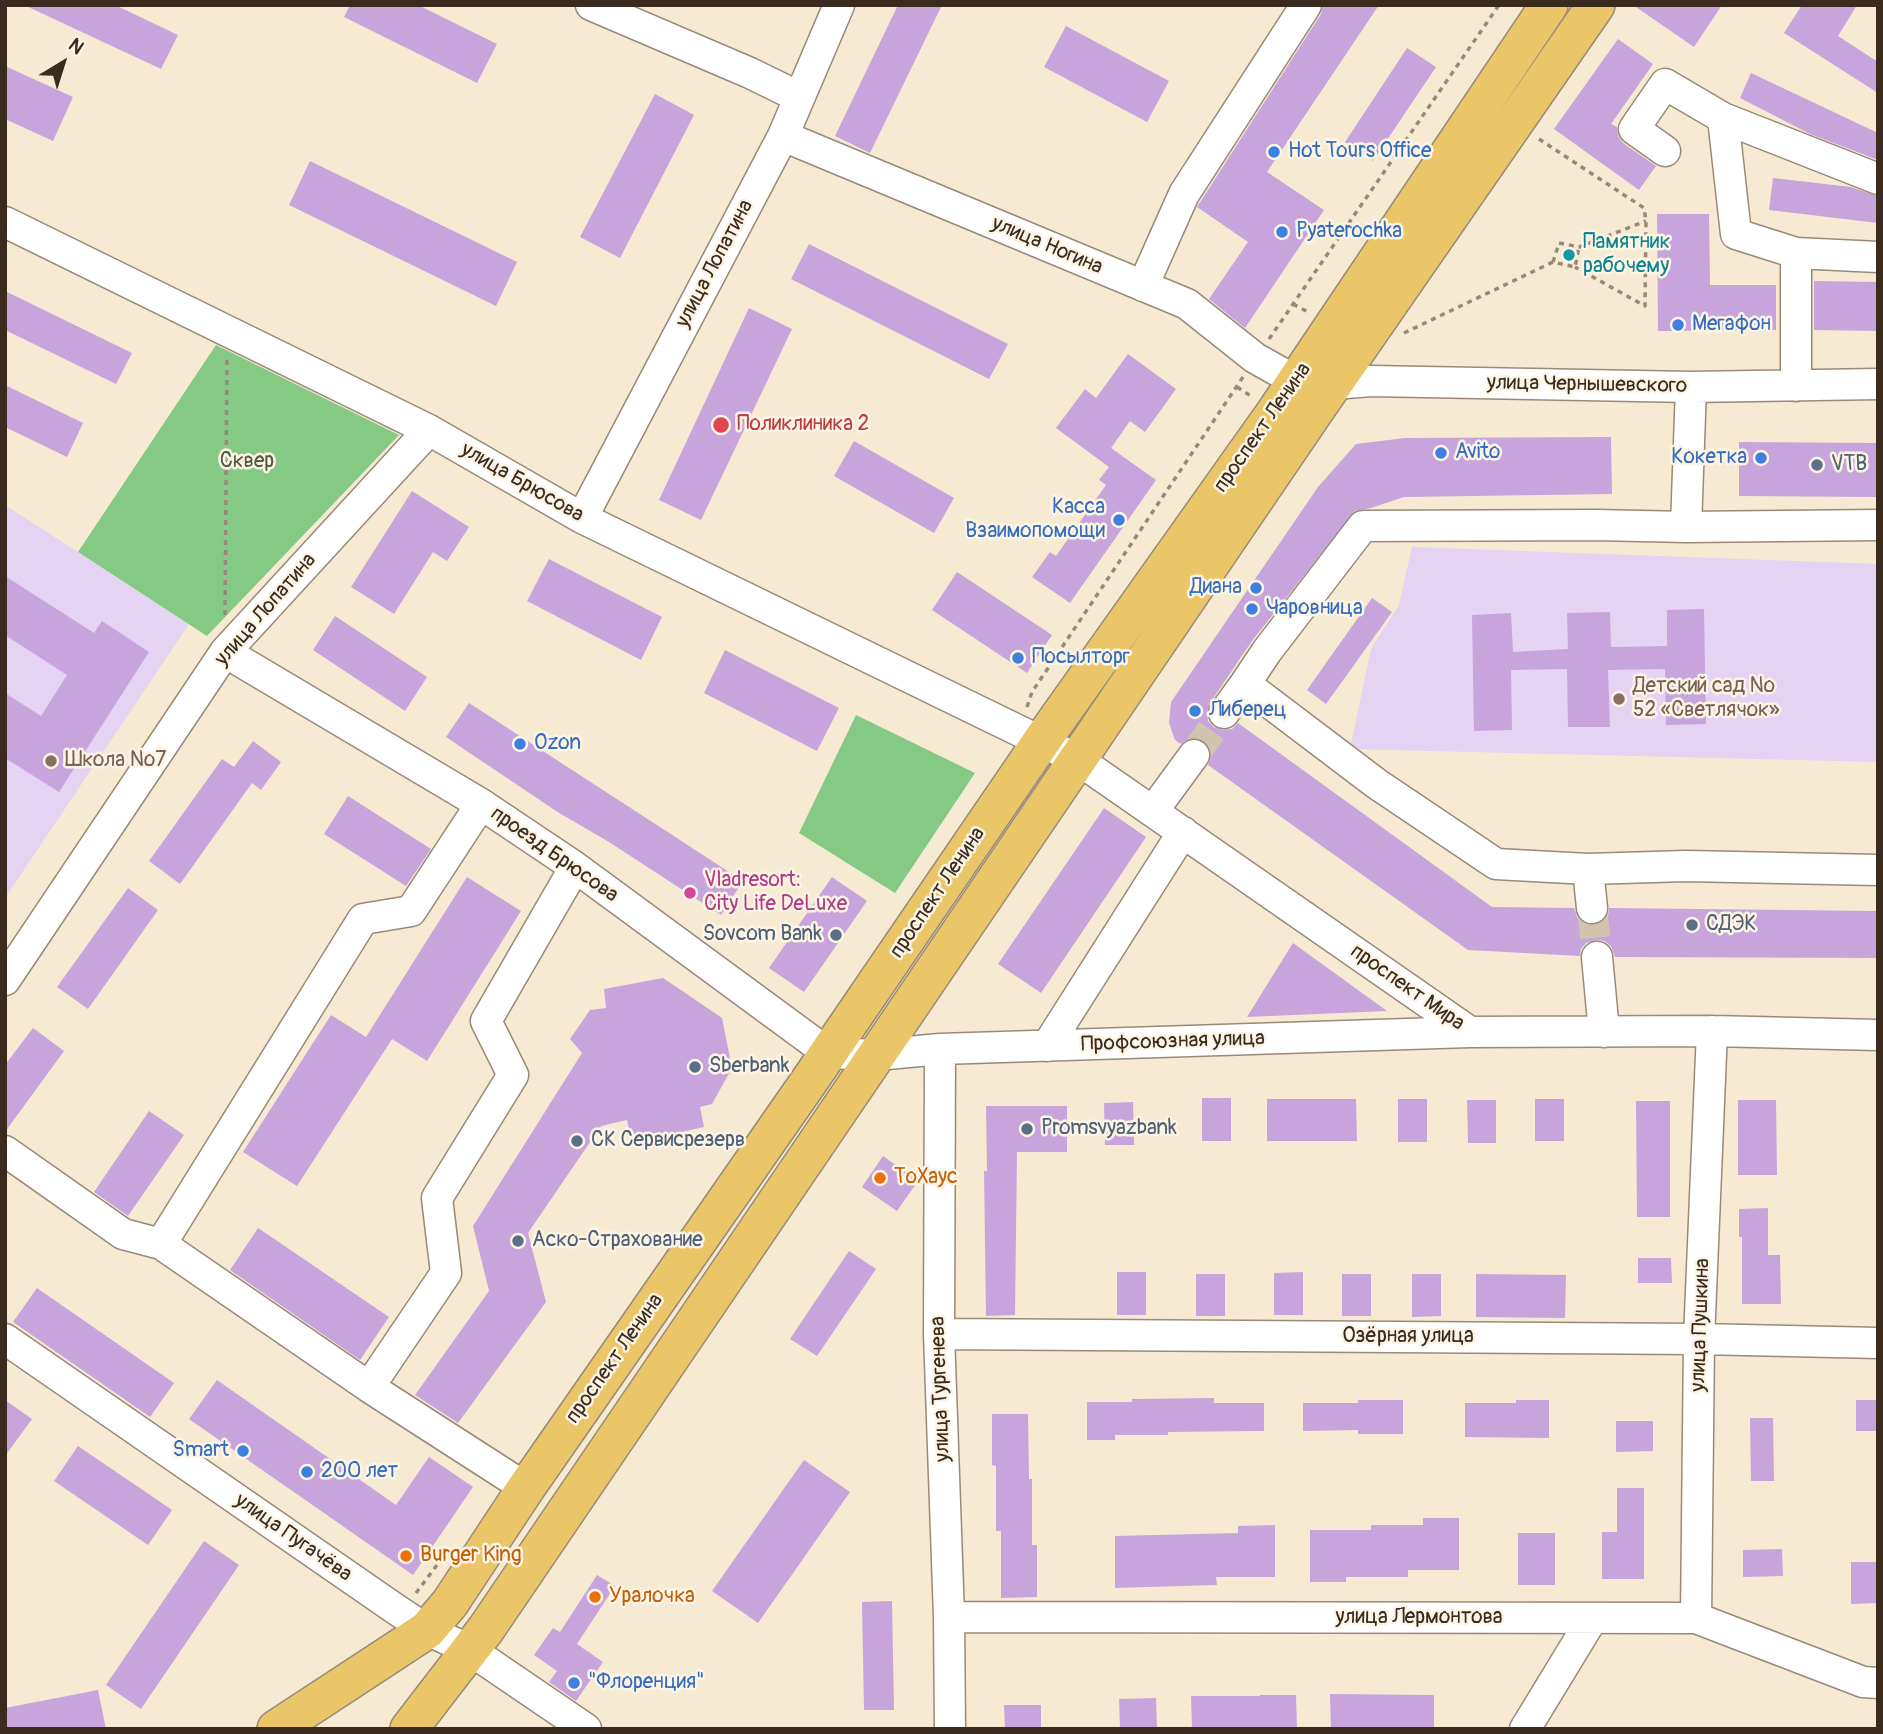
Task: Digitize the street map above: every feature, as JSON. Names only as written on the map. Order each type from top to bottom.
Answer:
[{"type":"main road","name":"проспект Ленина","points":[[276,1729],[427,1630],[470,1574],[526,1488],[828,1053],[1030,738],[1296,381],[1549,5]]},
{"type":"main road","name":"проспект Ленина","points":[[409,1729],[470,1650],[630,1420],[1077,759],[1596,5]]},
{"type":"street","points":[[591,5],[750,73],[799,97]]},
{"type":"street","name":"улица Лопатина","points":[[582,518],[783,135],[839,5]]},
{"type":"street","points":[[1143,286],[1184,194],[1306,5]]},
{"type":"street","points":[[1665,151],[1634,129],[1665,84],[1723,118],[1878,179]]},
{"type":"street","points":[[1723,118],[1736,234],[1796,253],[1878,257]]},
{"type":"street","name":"улица Ногина","points":[[783,135],[1187,304],[1255,358],[1296,381]]},
{"type":"street","name":"улица Брюсова","points":[[5,222],[429,430],[582,518],[1030,738]]},
{"type":"street","points":[[1796,253],[1796,386]]},
{"type":"street","name":"улица Чернышевского","points":[[1296,381],[1334,384],[1371,381],[1691,387],[1878,384]]},
{"type":"street","points":[[1686,527],[1691,387]]},
{"type":"street","name":"улица Лопатина","points":[[8,969],[225,652],[429,430]]},
{"type":"street","points":[[1224,713],[1363,526],[1878,525]]},
{"type":"street","name":"проезд Брюсова","points":[[225,652],[481,804],[575,867],[828,1053]]},
{"type":"street","points":[[1245,684],[1377,784],[1496,864],[1588,869],[1686,866],[1878,870]]},
{"type":"street","name":"проспект Мира","points":[[1030,738],[1077,759],[1470,1032],[1712,1031],[1878,1035]]},
{"type":"street","points":[[1153,811],[1194,755]]},
{"type":"street","points":[[161,1244],[363,919],[411,911],[481,804]]},
{"type":"street","points":[[1047,1046],[1183,832]]},
{"type":"street","points":[[369,1387],[446,1273],[437,1198],[513,1075],[485,1021],[575,867]]},
{"type":"street","points":[[1588,869],[1592,908]]},
{"type":"street","points":[[1597,957],[1604,1032]]},
{"type":"street","name":"улица Пушкина","points":[[1696,1618],[1699,1339],[1712,1031]]},
{"type":"street","name":"Профсоюзная улица","points":[[877,1055],[940,1049],[1470,1032]]},
{"type":"street","name":"улица Тургенева","points":[[940,1049],[939,1334],[949,1617],[950,1729]]},
{"type":"street","points":[[828,1053],[877,1055]]},
{"type":"street","points":[[5,1151],[123,1234],[161,1244],[369,1387],[526,1488]]},
{"type":"street","name":"Озёрная улица","points":[[939,1334],[1699,1339],[1878,1343]]},
{"type":"street","name":"улица Пугачёва","points":[[5,1339],[427,1630],[470,1650],[586,1729]]},
{"type":"street","name":"улица Лермонтова","points":[[949,1617],[1696,1618],[1863,1682],[1878,1683]]},
{"type":"street","points":[[1525,1729],[1592,1619]]},
{"type":"path","points":[[1030,738],[1032,692],[1255,358],[1499,5]]},
{"type":"path","points":[[1407,324],[1399,335],[1553,262],[1575,267],[1645,306],[1644,208],[1534,135]]},
{"type":"path","points":[[1553,262],[1559,243],[1579,247],[1646,221]]},
{"type":"path","points":[[1575,267],[1579,247]]},
{"type":"path","points":[[225,652],[227,330]]},
{"type":"shaded area","name":"Школа №7","points":[[5,505],[189,624],[5,898]]},
{"type":"shaded area","name":"Детский сад № 52 «Светлячок»","points":[[1412,547],[1878,564],[1878,762],[1350,749],[1371,649],[1399,605]]},
{"type":"green space","name":"Сквер","points":[[216,345],[399,435],[207,636],[78,552]]},
{"type":"green space","points":[[856,715],[975,773],[895,893],[799,833]]},
{"type":"building","points":[[24,5],[115,5],[178,35],[161,69]]},
{"type":"building","points":[[350,5],[418,5],[497,44],[477,83],[344,17]]},
{"type":"building","points":[[898,5],[942,5],[870,153],[835,136]]},
{"type":"building","points":[[1323,5],[1379,5],[1267,172],[1324,210],[1245,328],[1209,299],[1248,242],[1197,207],[1321,14]]},
{"type":"building","points":[[1633,5],[1722,5],[1694,47]]},
{"type":"building","points":[[1802,5],[1857,5],[1838,36],[1878,62],[1878,93],[1784,33]]},
{"type":"building","points":[[1066,26],[1169,81],[1147,122],[1044,67]]},
{"type":"building","points":[[1618,39],[1653,64],[1611,124],[1617,127],[1618,136],[1623,143],[1656,166],[1639,190],[1554,129]]},
{"type":"building","points":[[1407,48],[1436,67],[1373,161],[1345,142]]},
{"type":"building","points":[[5,66],[73,97],[53,141],[5,119]]},
{"type":"building","points":[[1751,73],[1878,133],[1878,160],[1810,134],[1740,98]]},
{"type":"building","points":[[655,94],[694,115],[620,258],[580,237]]},
{"type":"building","points":[[310,161],[517,262],[496,306],[289,205]]},
{"type":"building","points":[[1773,178],[1851,187],[1878,196],[1878,223],[1769,210]]},
{"type":"building","points":[[1657,214],[1709,214],[1710,285],[1776,285],[1776,330],[1658,331]]},
{"type":"building","points":[[809,244],[1008,344],[989,379],[791,279]]},
{"type":"building","points":[[1814,281],[1878,282],[1878,331],[1814,330]]},
{"type":"building","points":[[5,291],[132,353],[116,384],[5,330]]},
{"type":"building","points":[[749,308],[792,329],[701,520],[659,500]]},
{"type":"building","points":[[1128,354],[1176,389],[1145,432],[1130,421],[1111,448],[1156,480],[1070,603],[1032,577],[1050,552],[1056,556],[1106,485],[1099,480],[1109,467],[1056,428],[1085,389],[1096,398]]},
{"type":"building","points":[[5,385],[83,423],[67,457],[5,427]]},
{"type":"building","points":[[1611,437],[1612,494],[1404,497],[1355,511],[1252,641],[1210,703],[1208,721],[1223,730],[1232,729],[1238,723],[1492,907],[1574,908],[1578,919],[1584,924],[1593,925],[1603,922],[1608,916],[1609,908],[1878,911],[1878,958],[1615,957],[1611,946],[1596,940],[1586,943],[1580,956],[1468,950],[1208,765],[1210,749],[1204,741],[1195,738],[1181,744],[1175,740],[1169,723],[1171,702],[1318,487],[1356,444],[1405,438]]},
{"type":"building","points":[[854,441],[954,498],[934,533],[834,476]]},
{"type":"building","points":[[1739,442],[1878,443],[1878,497],[1739,496]]},
{"type":"building","points":[[412,491],[469,527],[447,561],[433,552],[394,614],[351,587]]},
{"type":"building","points":[[549,559],[662,617],[641,660],[527,601]]},
{"type":"building","points":[[957,572],[1052,635],[1027,673],[932,610]]},
{"type":"building","points":[[5,576],[94,633],[102,621],[149,652],[59,792],[5,758],[5,693],[41,716],[67,675],[5,635]]},
{"type":"building","points":[[1372,598],[1392,612],[1326,704],[1307,690]]},
{"type":"building","points":[[1704,609],[1706,724],[1666,725],[1665,669],[1608,670],[1610,727],[1568,727],[1567,669],[1511,670],[1512,730],[1474,731],[1472,615],[1511,613],[1513,652],[1568,649],[1567,613],[1610,612],[1611,647],[1667,646],[1667,610]]},
{"type":"building","points":[[335,616],[427,677],[405,711],[313,650]]},
{"type":"building","points":[[725,650],[839,708],[817,751],[704,693]]},
{"type":"building","points":[[469,703],[743,881],[721,915],[556,811],[446,737]]},
{"type":"building","points":[[253,741],[281,762],[261,790],[252,783],[180,884],[149,861],[222,759],[234,767]]},
{"type":"building","points":[[348,796],[431,849],[406,886],[324,834]]},
{"type":"building","points":[[1104,808],[1146,837],[1041,993],[998,964]]},
{"type":"building","points":[[467,877],[521,911],[427,1061],[392,1039],[297,1186],[243,1152],[331,1015],[366,1037]]},
{"type":"building","points":[[832,877],[867,901],[804,992],[769,968]]},
{"type":"building","points":[[128,888],[158,910],[88,1009],[57,987]]},
{"type":"building","points":[[1293,943],[1387,1011],[1247,1017]]},
{"type":"building","points":[[663,978],[722,1018],[732,1068],[712,1104],[700,1107],[704,1127],[632,1143],[627,1120],[601,1126],[528,1233],[546,1302],[458,1423],[415,1395],[489,1291],[473,1226],[582,1053],[570,1039],[590,1010],[606,1008],[604,989]]},
{"type":"building","points":[[33,1028],[64,1051],[5,1132],[5,1065]]},
{"type":"building","points":[[1202,1098],[1231,1098],[1231,1141],[1202,1141]]},
{"type":"building","points":[[1267,1099],[1356,1099],[1357,1141],[1267,1141]]},
{"type":"building","points":[[1398,1099],[1427,1099],[1427,1142],[1398,1142]]},
{"type":"building","points":[[1535,1099],[1564,1099],[1564,1141],[1535,1141]]},
{"type":"building","points":[[1467,1100],[1496,1100],[1496,1143],[1468,1143]]},
{"type":"building","points":[[1738,1100],[1776,1100],[1777,1175],[1738,1175]]},
{"type":"building","points":[[1636,1101],[1670,1101],[1670,1217],[1637,1217]]},
{"type":"building","points":[[1133,1102],[1134,1145],[1105,1145],[1104,1103]]},
{"type":"building","points":[[986,1106],[1067,1106],[1067,1152],[1017,1152],[1015,1315],[986,1316]]},
{"type":"building","points":[[149,1111],[184,1135],[128,1216],[94,1192]]},
{"type":"building","points":[[883,1156],[918,1181],[897,1211],[862,1187]]},
{"type":"building","points":[[1768,1208],[1768,1255],[1780,1255],[1781,1304],[1742,1304],[1742,1237],[1739,1237],[1739,1209]]},
{"type":"building","points":[[258,1228],[389,1317],[360,1360],[230,1270]]},
{"type":"building","points":[[849,1251],[876,1269],[817,1356],[790,1339]]},
{"type":"building","points":[[1638,1258],[1671,1258],[1672,1283],[1638,1283]]},
{"type":"building","points":[[1117,1272],[1146,1272],[1146,1315],[1117,1315]]},
{"type":"building","points":[[1303,1272],[1303,1315],[1274,1315],[1274,1273]]},
{"type":"building","points":[[1196,1274],[1225,1274],[1225,1316],[1196,1316]]},
{"type":"building","points":[[1342,1274],[1371,1274],[1371,1316],[1342,1316]]},
{"type":"building","points":[[1412,1274],[1441,1274],[1441,1316],[1412,1317]]},
{"type":"building","points":[[1476,1274],[1566,1275],[1565,1318],[1476,1317]]},
{"type":"building","points":[[37,1288],[174,1383],[150,1417],[13,1322]]},
{"type":"building","name":"200 лет","points":[[217,1380],[396,1505],[429,1457],[473,1487],[413,1575],[189,1419]]},
{"type":"building","points":[[1214,1398],[1214,1403],[1264,1403],[1264,1431],[1168,1432],[1168,1435],[1115,1435],[1115,1440],[1087,1440],[1087,1402]]},
{"type":"building","points":[[5,1400],[32,1419],[5,1456]]},
{"type":"building","points":[[1358,1400],[1403,1400],[1403,1434],[1358,1434],[1358,1430],[1303,1431],[1303,1403],[1358,1403]]},
{"type":"building","points":[[1516,1400],[1549,1400],[1549,1438],[1465,1437],[1465,1403],[1516,1403]]},
{"type":"building","points":[[1856,1400],[1878,1400],[1878,1431],[1856,1431]]},
{"type":"building","points":[[992,1414],[1028,1414],[1032,1545],[1037,1545],[1037,1597],[1001,1598],[1001,1531],[996,1531],[996,1466],[992,1465]]},
{"type":"building","points":[[1750,1418],[1773,1418],[1774,1481],[1751,1481]]},
{"type":"building","points":[[1616,1421],[1653,1421],[1653,1451],[1616,1452]]},
{"type":"building","points":[[78,1446],[172,1510],[148,1545],[54,1481]]},
{"type":"building","points":[[804,1460],[850,1492],[758,1623],[712,1591]]},
{"type":"building","points":[[1617,1488],[1644,1488],[1644,1579],[1602,1579],[1602,1532],[1617,1532]]},
{"type":"building","points":[[1423,1518],[1459,1518],[1459,1570],[1408,1570],[1408,1577],[1346,1577],[1346,1582],[1310,1582],[1310,1530],[1371,1530],[1371,1525],[1423,1525]]},
{"type":"building","points":[[1275,1525],[1275,1577],[1216,1577],[1217,1585],[1115,1588],[1115,1536],[1238,1533],[1238,1526]]},
{"type":"building","points":[[1518,1533],[1555,1533],[1555,1585],[1518,1585]]},
{"type":"building","points":[[204,1541],[239,1565],[141,1709],[106,1685]]},
{"type":"building","points":[[1782,1549],[1783,1576],[1743,1577],[1743,1550]]},
{"type":"building","points":[[1851,1562],[1878,1562],[1878,1603],[1851,1604]]},
{"type":"building","points":[[597,1575],[615,1586],[577,1644],[603,1662],[576,1701],[549,1682],[557,1671],[534,1655],[553,1628],[560,1632]]},
{"type":"building","points":[[892,1601],[894,1710],[864,1710],[862,1602]]},
{"type":"building","points":[[98,1690],[106,1729],[5,1729],[5,1708]]},
{"type":"building","points":[[1330,1694],[1434,1695],[1434,1729],[1331,1729]]},
{"type":"building","points":[[1296,1695],[1297,1729],[1192,1729],[1191,1696]]},
{"type":"building","points":[[1156,1698],[1157,1729],[1120,1729],[1119,1699]]},
{"type":"building","points":[[1004,1705],[1041,1705],[1041,1729],[1005,1729]]},
{"type":"tunnel","points":[[1194,755],[1224,713]]},
{"type":"tunnel","points":[[1592,908],[1597,957]]},
{"type":"place","name":"Hot Tours Office","points":[[1274,152]]},
{"type":"place","name":"Pyaterochka","points":[[1282,232]]},
{"type":"place","name":"Памятник рабочему","points":[[1569,255]]},
{"type":"place","name":"Мегафон","points":[[1678,325]]},
{"type":"place","name":"Поликлиника 2","points":[[721,425]]},
{"type":"place","name":"Avito","points":[[1441,453]]},
{"type":"place","name":"Кокетка","points":[[1761,458]]},
{"type":"place","name":"VTB","points":[[1817,465]]},
{"type":"place","name":"Касса Взаимопомощи","points":[[1119,520]]},
{"type":"place","name":"Диана","points":[[1256,588]]},
{"type":"place","name":"Чаровница","points":[[1252,609]]},
{"type":"place","name":"Посылторг","points":[[1018,658]]},
{"type":"place","name":"Детский сад № 52 «Светлячок»","points":[[1619,699]]},
{"type":"place","name":"Либерец","points":[[1195,711]]},
{"type":"place","name":"Ozon","points":[[520,744]]},
{"type":"place","name":"Школа №7","points":[[51,761]]},
{"type":"place","name":"Vladresort: City Life DeLuxe","points":[[690,893]]},
{"type":"place","name":"СДЭК","points":[[1692,925]]},
{"type":"place","name":"Sovcom Bank","points":[[836,935]]},
{"type":"place","name":"Sberbank","points":[[695,1067]]},
{"type":"place","name":"Promsvyazbank","points":[[1027,1129]]},
{"type":"place","name":"СК Сервисрезерв","points":[[577,1141]]},
{"type":"place","name":"ТоХаус","points":[[880,1178]]},
{"type":"place","name":"Аско-Страхование","points":[[518,1241]]},
{"type":"place","name":"Smart","points":[[243,1451]]},
{"type":"place","name":"200 лет","points":[[307,1472]]},
{"type":"place","name":"Burger King","points":[[406,1556]]},
{"type":"place","name":"Уралочка","points":[[595,1597]]},
{"type":"place","name":"\"Флоренция\"","points":[[574,1683]]}]
